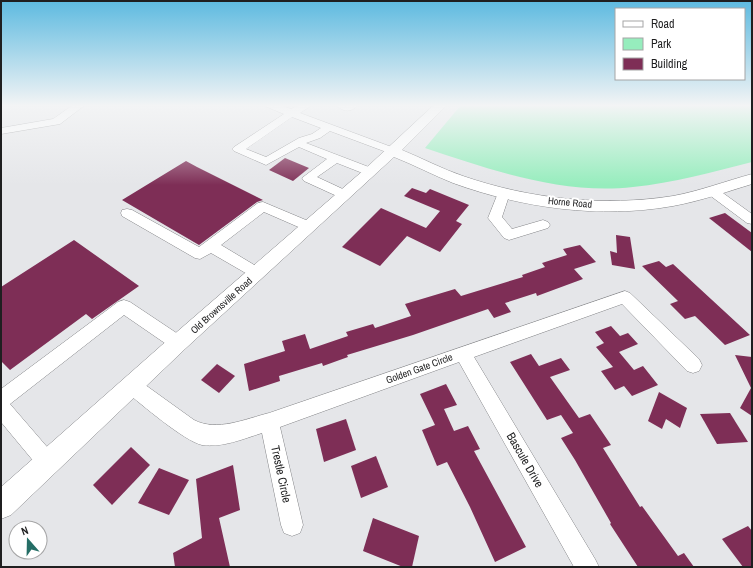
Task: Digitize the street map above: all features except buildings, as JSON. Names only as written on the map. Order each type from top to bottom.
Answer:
[{"type":"main road","name":"Old Brownsville Road","points":[[1,504],[413,132]]},
{"type":"main road","name":"Horne Road","points":[[393,151],[458,179],[504,193],[569,204],[619,206],[673,201],[752,179]]},
{"type":"street","points":[[264,132],[238,149],[266,162],[298,143],[316,136],[322,132]]},
{"type":"street","points":[[341,132],[393,151]]},
{"type":"street","points":[[298,143],[370,172]]},
{"type":"street","points":[[336,158],[308,178],[343,194]]},
{"type":"street","points":[[712,191],[752,220]]},
{"type":"street","points":[[504,193],[495,218],[509,235],[543,224]]},
{"type":"street","points":[[127,213],[200,254],[263,206],[308,226]]},
{"type":"street","points":[[211,246],[256,273]]},
{"type":"street","name":"Golden Gate Circle","points":[[131,385],[187,427],[202,435],[223,435],[269,422],[625,297],[693,365]]},
{"type":"street","points":[[1,400],[124,306],[178,343]]},
{"type":"street","name":"Bascule Drive","points":[[462,353],[587,567]]},
{"type":"street","points":[[1,408],[47,462]]},
{"type":"street","name":"Trestle Circle","points":[[269,422],[292,525]]},
{"type":"green space","points":[[439,132],[752,132],[752,162],[678,180],[633,187],[606,189],[553,184],[527,179],[425,148]]}]
